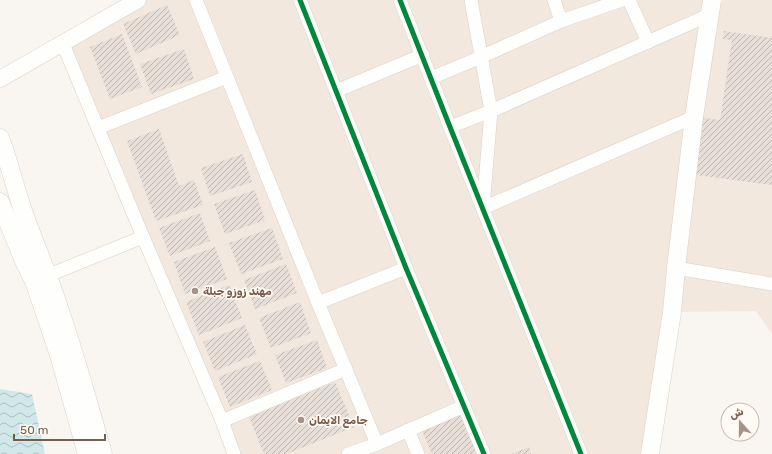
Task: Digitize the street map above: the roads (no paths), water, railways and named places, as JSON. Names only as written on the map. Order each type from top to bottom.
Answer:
[{"type":"main road","points":[[650,454],[672,312],[694,117],[710,8]]},
{"type":"main road","points":[[0,138],[23,210],[59,356],[87,454]]},
{"type":"main road","points":[[0,202],[24,261],[41,278],[74,353],[103,454]]},
{"type":"street","points":[[0,79],[138,0]]},
{"type":"street","points":[[196,0],[318,303],[377,444]]},
{"type":"street","points":[[300,0],[406,268],[484,454]]},
{"type":"street","points":[[400,0],[581,454]]},
{"type":"street","points":[[471,0],[491,110],[483,208]]},
{"type":"street","points":[[554,0],[561,21]]},
{"type":"street","points":[[431,78],[561,21],[622,0]]},
{"type":"street","points":[[629,0],[648,42]]},
{"type":"street","points":[[450,127],[648,42],[710,8]]},
{"type":"street","points":[[63,44],[143,237],[222,421],[234,454]]},
{"type":"street","points":[[336,91],[423,55]]},
{"type":"street","points":[[98,128],[227,77]]},
{"type":"street","points":[[483,208],[694,117]]},
{"type":"street","points":[[41,278],[143,237]]},
{"type":"street","points":[[318,303],[406,268]]},
{"type":"street","points":[[676,268],[772,284]]},
{"type":"street","points":[[222,421],[346,369]]},
{"type":"street","points":[[348,454],[377,444],[464,406]]},
{"type":"street","points":[[408,430],[418,454]]},
{"type":"water","points":[[0,389],[32,394],[45,454],[0,454]]},
{"type":"place","name":"مهند زوزو جبلة","points":[[195,291]]},
{"type":"place","name":"جامع الايمان","points":[[301,420]]}]
